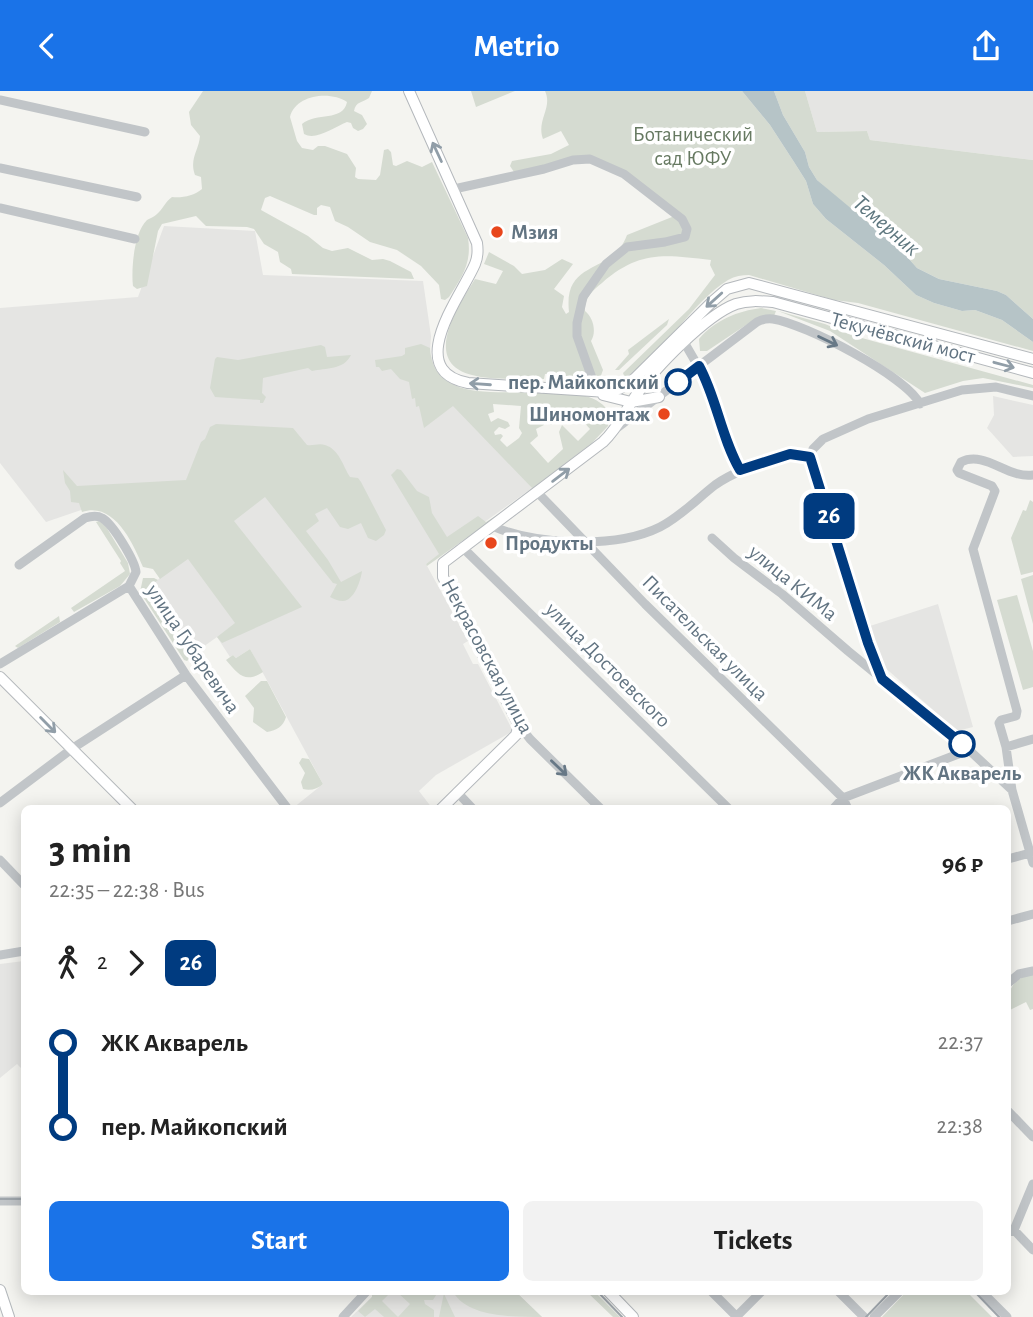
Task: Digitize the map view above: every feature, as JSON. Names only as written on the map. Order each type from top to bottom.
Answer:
[{"type":"main road","points":[[409,91],[476,238],[478,253],[474,267],[452,305],[441,333],[438,352],[444,368],[451,377],[468,383],[597,392],[619,389],[632,380]]},
{"type":"main road","name":"Текучёвский мост","points":[[632,380],[727,289],[749,282],[1033,359]]},
{"type":"main road","name":"Текучёвский мост","points":[[446,559],[595,449],[616,429],[638,392],[684,342],[708,321],[744,301],[773,302],[1033,373]]},
{"type":"main road","points":[[632,380],[632,386],[638,392],[659,397]]},
{"type":"main road","points":[[597,392],[631,402],[659,397]]},
{"type":"main road","points":[[597,392],[616,409],[616,429]]},
{"type":"main road","name":"Некрасовская улица","points":[[446,559],[442,567],[443,577],[519,725]]},
{"type":"main road","points":[[0,677],[128,805]]},
{"type":"main road","points":[[445,805],[516,735],[519,725]]},
{"type":"main road","points":[[0,1290],[9,1317]]},
{"type":"main road","points":[[612,1295],[633,1317]]},
{"type":"main road","points":[[0,1309],[2,1317]]},
{"type":"street","points":[[0,100],[145,132]]},
{"type":"street","points":[[454,189],[573,160],[590,159],[624,174],[682,219],[687,229],[685,237],[628,247],[606,264],[583,297],[577,336],[597,392]]},
{"type":"street","points":[[0,168],[137,197]]},
{"type":"street","points":[[0,208],[135,239]]},
{"type":"street","points":[[616,429],[764,319],[784,322],[827,340],[907,387],[920,404]]},
{"type":"street","points":[[684,342],[709,385],[727,444],[740,470]]},
{"type":"street","points":[[882,679],[868,643],[810,457],[813,449],[822,439],[868,419],[974,387],[996,387],[1033,396]]},
{"type":"street","points":[[492,526],[528,537],[585,542],[618,541],[663,526],[740,470],[790,454],[810,457]]},
{"type":"street","points":[[1011,859],[1032,858],[1030,839],[1012,790],[1000,722],[1014,717],[1017,711],[973,549],[995,491],[992,486],[957,470],[961,462],[973,458],[1021,475],[1033,475]]},
{"type":"street","name":"Писательская улица","points":[[538,493],[645,604],[843,798],[846,805]]},
{"type":"street","name":"улица Губаревича","points":[[19,565],[85,518],[103,518],[133,560],[136,577],[129,586],[186,675],[285,805]]},
{"type":"street","name":"улица КИМа","points":[[712,538],[969,750],[1012,790]]},
{"type":"street","name":"улица Достоевского","points":[[462,547],[725,805]]},
{"type":"street","points":[[0,663],[129,586]]},
{"type":"street","points":[[0,803],[73,748],[186,675]]},
{"type":"street","name":"Некрасовская улица","points":[[519,725],[597,805]]},
{"type":"street","points":[[1006,747],[1033,739]]},
{"type":"street","points":[[837,805],[843,798],[969,750]]},
{"type":"street","points":[[457,792],[469,805]]},
{"type":"street","points":[[0,860],[21,882]]},
{"type":"street","points":[[1011,920],[1033,914]]},
{"type":"street","points":[[0,955],[21,952]]},
{"type":"street","points":[[1011,980],[1019,974],[1033,971]]},
{"type":"street","points":[[1011,1114],[1033,1136]]},
{"type":"street","points":[[1033,1184],[1011,1231],[1033,1250]]},
{"type":"street","points":[[0,1201],[21,1201]]},
{"type":"street","points":[[343,1317],[363,1295]]},
{"type":"street","points":[[715,1295],[736,1317],[758,1295]]},
{"type":"street","points":[[842,1295],[864,1317]]},
{"type":"street","points":[[874,1317],[896,1295]]},
{"type":"street","points":[[985,1295],[1007,1317]]},
{"type":"shaded area","points":[[742,91],[774,91],[783,115],[805,152],[809,167],[817,180],[901,250],[917,268],[939,279],[1006,295],[1033,319],[1033,342],[1002,320],[975,310],[962,311],[934,303],[916,295],[884,265],[826,219],[813,204],[806,181],[770,125]]},
{"type":"shaded area","points":[[805,91],[1033,91],[1033,160],[870,140],[867,131],[817,132]]},
{"type":"shaded area","points":[[164,226],[255,231],[263,275],[423,281],[431,336],[430,353],[435,369],[532,488],[426,564],[468,641],[463,644],[473,664],[478,664],[513,731],[436,775],[419,791],[430,805],[297,805],[323,784],[250,649],[236,658],[233,655],[230,657],[217,637],[196,652],[149,587],[160,578],[123,525],[107,510],[87,508],[46,522],[0,463],[0,308],[138,297]]},
{"type":"shaded area","points":[[993,396],[1033,405],[1033,456],[1013,457],[987,428],[994,415]]},
{"type":"shaded area","points":[[938,604],[973,727],[957,731],[882,665],[870,626]]},
{"type":"shaded area","points":[[21,961],[21,1068],[17,1064],[0,1078],[0,964]]},
{"type":"shaded area","points":[[374,1295],[519,1295],[542,1317],[351,1317]]},
{"type":"green space","points":[[203,91],[372,91],[369,98],[355,108],[354,111],[362,115],[367,124],[358,131],[347,122],[319,135],[304,134],[302,124],[314,118],[335,115],[347,102],[324,96],[299,103],[290,117],[297,141],[302,148],[313,150],[318,146],[325,146],[347,154],[356,168],[355,177],[358,179],[376,180],[380,175],[384,150],[388,149],[393,165],[396,166],[407,161],[422,167],[432,162],[468,238],[467,262],[449,297],[441,299],[439,285],[421,266],[397,250],[370,242],[335,221],[330,207],[321,205],[317,208],[317,215],[314,215],[270,196],[265,198],[261,210],[308,236],[323,248],[332,251],[348,248],[372,260],[390,261],[411,272],[414,279],[292,274],[291,269],[280,262],[278,252],[264,244],[254,229],[206,226],[196,216],[162,224],[158,231],[147,286],[137,289],[133,286],[134,251],[139,233],[147,220],[155,216],[172,197],[188,196],[202,189],[201,177],[195,175],[193,169],[200,136],[191,125],[189,112]]},
{"type":"green space","points":[[471,91],[515,91],[476,107]]},
{"type":"green space","name":"Ботанический сад ЮФУ","points":[[545,91],[742,91],[770,125],[806,181],[813,204],[826,219],[884,265],[916,295],[934,303],[962,311],[975,310],[1002,320],[1033,342],[1033,351],[744,275],[731,279],[702,301],[652,356],[625,378],[623,373],[689,309],[715,275],[710,265],[711,260],[666,256],[628,265],[599,286],[588,298],[585,311],[594,329],[591,341],[603,370],[599,381],[595,383],[563,380],[562,374],[545,374],[544,379],[489,378],[472,375],[457,368],[448,358],[446,346],[453,317],[475,279],[496,284],[503,271],[484,264],[489,252],[514,266],[522,274],[545,270],[562,259],[573,264],[554,289],[564,296],[562,307],[566,314],[569,312],[569,295],[573,283],[581,275],[611,257],[627,235],[672,217],[670,205],[590,157],[514,172],[510,166],[512,161],[551,154],[569,145],[561,131],[543,139],[541,126],[547,103]]},
{"type":"green space","points":[[774,91],[805,91],[817,132],[867,131],[870,140],[1033,160],[1033,319],[1006,295],[997,291],[939,279],[917,268],[901,250],[834,195],[817,180],[809,167],[805,152],[783,115]]},
{"type":"green space","points":[[761,308],[776,311],[774,316],[749,323],[707,351],[700,351],[699,339],[712,327],[735,314]]},
{"type":"green space","points":[[778,311],[825,324],[851,335],[1033,385],[1033,388],[983,378],[963,381],[925,393],[830,331]]},
{"type":"green space","points":[[669,319],[667,325],[619,370],[615,370],[629,354],[628,350]]},
{"type":"green space","points":[[421,344],[430,348],[438,372],[456,386],[482,391],[571,393],[595,399],[610,414],[608,426],[592,443],[521,497],[532,488],[453,406],[424,428],[419,406],[416,407],[415,398],[412,399],[409,382],[400,379],[391,369],[382,371],[376,367],[375,360],[402,356],[405,354],[405,348]],"holes":[[[493,404],[521,406],[519,428],[522,433],[507,447],[500,440],[503,436],[495,435],[494,432],[499,427],[505,429],[510,426],[508,422],[498,418],[491,422],[488,414],[494,412]],[[571,408],[590,429],[578,441],[562,425],[559,432],[563,449],[548,463],[530,443],[538,436],[536,429],[544,425],[542,420],[545,419],[551,425]]]},
{"type":"green space","points":[[321,345],[325,347],[327,357],[351,355],[344,363],[334,367],[312,371],[308,368],[263,378],[262,393],[266,397],[263,403],[260,403],[260,400],[215,397],[210,388],[217,357],[238,360]]},
{"type":"green space","points":[[216,424],[293,428],[307,445],[323,444],[334,450],[350,477],[358,478],[386,530],[384,535],[376,541],[368,538],[361,523],[348,529],[340,527],[327,508],[315,514],[319,521],[306,531],[341,582],[362,571],[350,598],[343,601],[330,597],[337,584],[333,583],[265,497],[234,521],[302,607],[222,643],[217,637],[235,623],[188,559],[160,579],[153,569],[143,567],[128,536],[113,518],[93,510],[82,512],[79,503],[71,502],[63,470],[77,486],[186,480],[201,442],[210,427]]},
{"type":"green space","points":[[397,469],[401,470],[417,491],[429,497],[432,513],[447,537],[478,516],[486,522],[510,507],[427,566],[426,564],[439,554],[391,475]]},
{"type":"green space","points":[[1030,500],[1033,502],[1033,572],[1021,575],[1011,538]]},
{"type":"green space","points":[[96,522],[105,525],[128,563],[130,574],[120,586],[74,612],[71,608],[125,571]]},
{"type":"green space","points":[[1033,575],[1033,624],[1021,579]]},
{"type":"green space","points":[[143,578],[158,580],[149,587],[196,652],[187,661],[140,592]]},
{"type":"green space","points":[[1017,595],[1033,651],[1033,687],[1023,690],[997,600]]},
{"type":"green space","points":[[59,616],[60,622],[18,648],[15,646]]},
{"type":"green space","points":[[250,649],[263,672],[257,676],[242,676],[226,660],[233,655],[236,658]]},
{"type":"green space","points":[[261,681],[267,681],[286,717],[279,727],[267,732],[253,722],[254,708],[245,696]]},
{"type":"green space","points":[[302,758],[309,759],[323,784],[319,787],[303,789],[301,782],[305,773],[299,763]]},
{"type":"green space","points":[[1033,973],[1033,1009],[1030,1010],[1026,1002],[1011,1010],[1011,988],[1020,979]]},
{"type":"green space","points":[[388,1295],[382,1301],[398,1317],[384,1317],[375,1309],[365,1317],[358,1311],[372,1297]]},
{"type":"green space","points":[[400,1295],[436,1295],[433,1300],[424,1300],[425,1304],[434,1310],[434,1317],[398,1317],[410,1304]]},
{"type":"green space","points":[[444,1295],[445,1295],[455,1317],[439,1317]]},
{"type":"green space","points":[[456,1295],[519,1295],[542,1317],[491,1314],[460,1300]]},
{"type":"green space","points":[[590,1295],[598,1295],[620,1317],[613,1317]]},
{"type":"green space","points":[[903,1295],[970,1295],[992,1317],[882,1317]]},
{"type":"tram line","points":[[0,1199],[21,1199]]},
{"type":"tram line","points":[[601,1295],[622,1317]]},
{"type":"tram line","points":[[866,1317],[887,1295]]},
{"type":"tram line","points":[[978,1295],[999,1317]]},
{"type":"bus line","name":"26","points":[[678,382],[699,366],[709,385],[727,444],[740,470],[790,454],[800,453],[810,457],[868,643],[882,679],[962,744]]},
{"type":"place","name":"Мзия","points":[[497,232]]},
{"type":"place","name":"пер. Майкопский","points":[[678,382]]},
{"type":"place","name":"Шиномонтаж","points":[[664,414]]},
{"type":"place","name":"Продукты","points":[[491,543]]},
{"type":"place","name":"ЖК Акварель","points":[[962,744]]},
{"type":"water label","name":"Темерник","points":[[886,226]]}]
